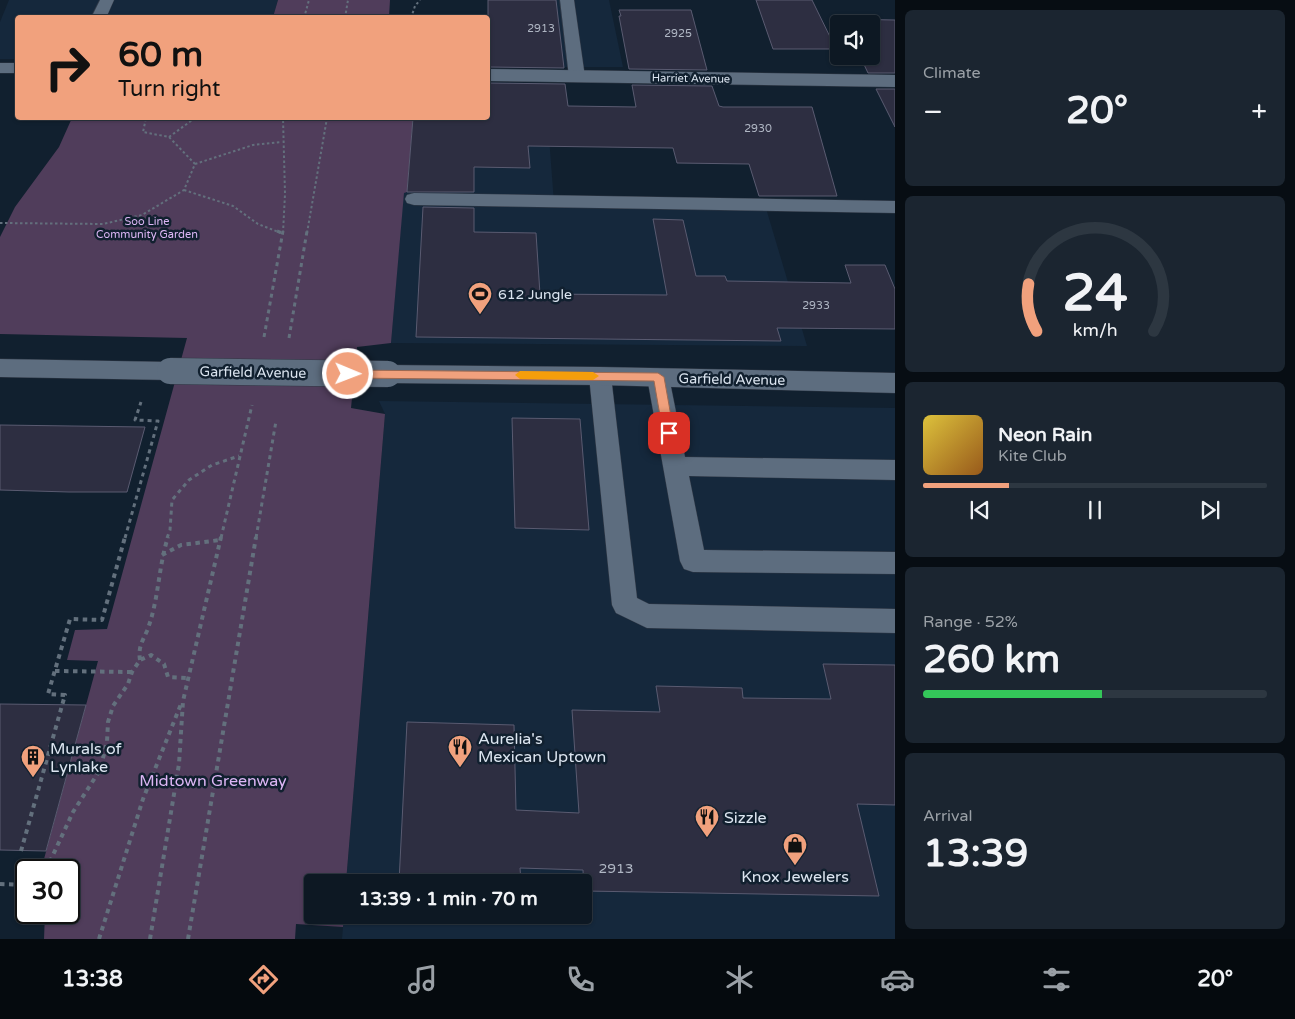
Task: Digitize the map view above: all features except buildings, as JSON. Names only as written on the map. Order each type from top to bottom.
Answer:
[{"type":"street","points":[[0,68],[15,68]]},
{"type":"street","name":"Harriet Avenue","points":[[490,75],[895,81]]},
{"type":"street","name":"Garfield Avenue","points":[[0,368],[895,382]]},
{"type":"lane","points":[[99,15],[106,0]]},
{"type":"lane","points":[[567,0],[577,77]]},
{"type":"lane","points":[[414,200],[895,207]]},
{"type":"lane","points":[[600,376],[625,606],[647,616],[895,621]]},
{"type":"lane","points":[[658,377],[693,561],[895,563]]},
{"type":"lane","points":[[675,466],[895,470]]},
{"type":"path","points":[[305,15],[309,0]]},
{"type":"path","points":[[345,15],[348,0]]},
{"type":"path","points":[[412,15],[415,6],[420,0]]},
{"type":"path","points":[[146,120],[143,132],[169,137],[195,164]]},
{"type":"path","points":[[169,137],[192,120]]},
{"type":"path","points":[[263,341],[282,233],[285,194],[281,142],[283,120]]},
{"type":"path","points":[[289,342],[327,120]]},
{"type":"path","points":[[0,223],[103,224],[142,216],[184,190],[195,164],[253,146],[281,142]]},
{"type":"path","points":[[184,190],[233,206],[258,224],[282,233]]},
{"type":"path","points":[[150,939],[179,764],[183,701],[187,678],[253,400]]},
{"type":"path","points":[[21,850],[65,694],[48,694],[70,619],[102,620],[158,421],[136,420],[141,402]]},
{"type":"path","points":[[188,939],[276,421]]},
{"type":"path","points":[[140,660],[138,650],[147,630],[158,593],[162,555],[170,530],[172,500],[189,480],[212,465],[240,456]]},
{"type":"path","points":[[162,555],[181,545],[220,540]]},
{"type":"path","points":[[51,859],[73,812],[100,770],[107,742],[108,722],[113,706],[128,684],[132,672],[140,660],[151,655],[164,664],[168,677],[187,678]]},
{"type":"path","points":[[55,671],[132,672]]},
{"type":"path","points":[[99,939],[143,799],[183,701]]},
{"type":"path","points":[[0,884],[15,885]]},
{"type":"shaded area","points":[[9,0],[278,0],[274,15],[15,15],[15,59],[0,59],[0,22]]},
{"type":"shaded area","points":[[517,0],[609,0],[623,67],[522,67]]},
{"type":"shaded area","points":[[490,97],[546,97],[554,203],[765,205],[807,346],[391,343],[403,199],[404,192],[407,192],[413,120],[490,120]]},
{"type":"shaded area","points":[[379,401],[895,408],[895,939],[342,939],[343,924],[592,924],[592,874],[347,874],[385,414]]},
{"type":"green space","points":[[278,0],[390,0],[389,15],[274,15]]},
{"type":"green space","name":"Midtown Greenway","points":[[71,120],[413,120],[407,192],[404,193],[391,343],[357,347],[351,408],[385,414],[347,874],[304,874],[304,924],[343,924],[343,927],[296,924],[295,939],[44,939],[45,924],[80,924],[80,859],[44,859],[98,661],[67,660],[75,630],[107,629],[187,338],[0,334],[0,237],[15,207],[59,147]]},
{"type":"slow traffic","points":[[520,375],[593,376]]},
{"type":"place","name":"612 Jungle","points":[[480,315]]},
{"type":"place","name":"Aurelia's Mexican Uptown","points":[[460,768]]},
{"type":"place","name":"Murals of Lynlake","points":[[33,778]]},
{"type":"place","name":"Sizzle","points":[[707,838]]},
{"type":"place","name":"Knox Jewelers","points":[[795,866]]},
{"type":"route","points":[[348,374],[658,377],[669,433]]},
{"type":"park label","name":"Soo Line Community Garden","points":[[147,227]]}]
